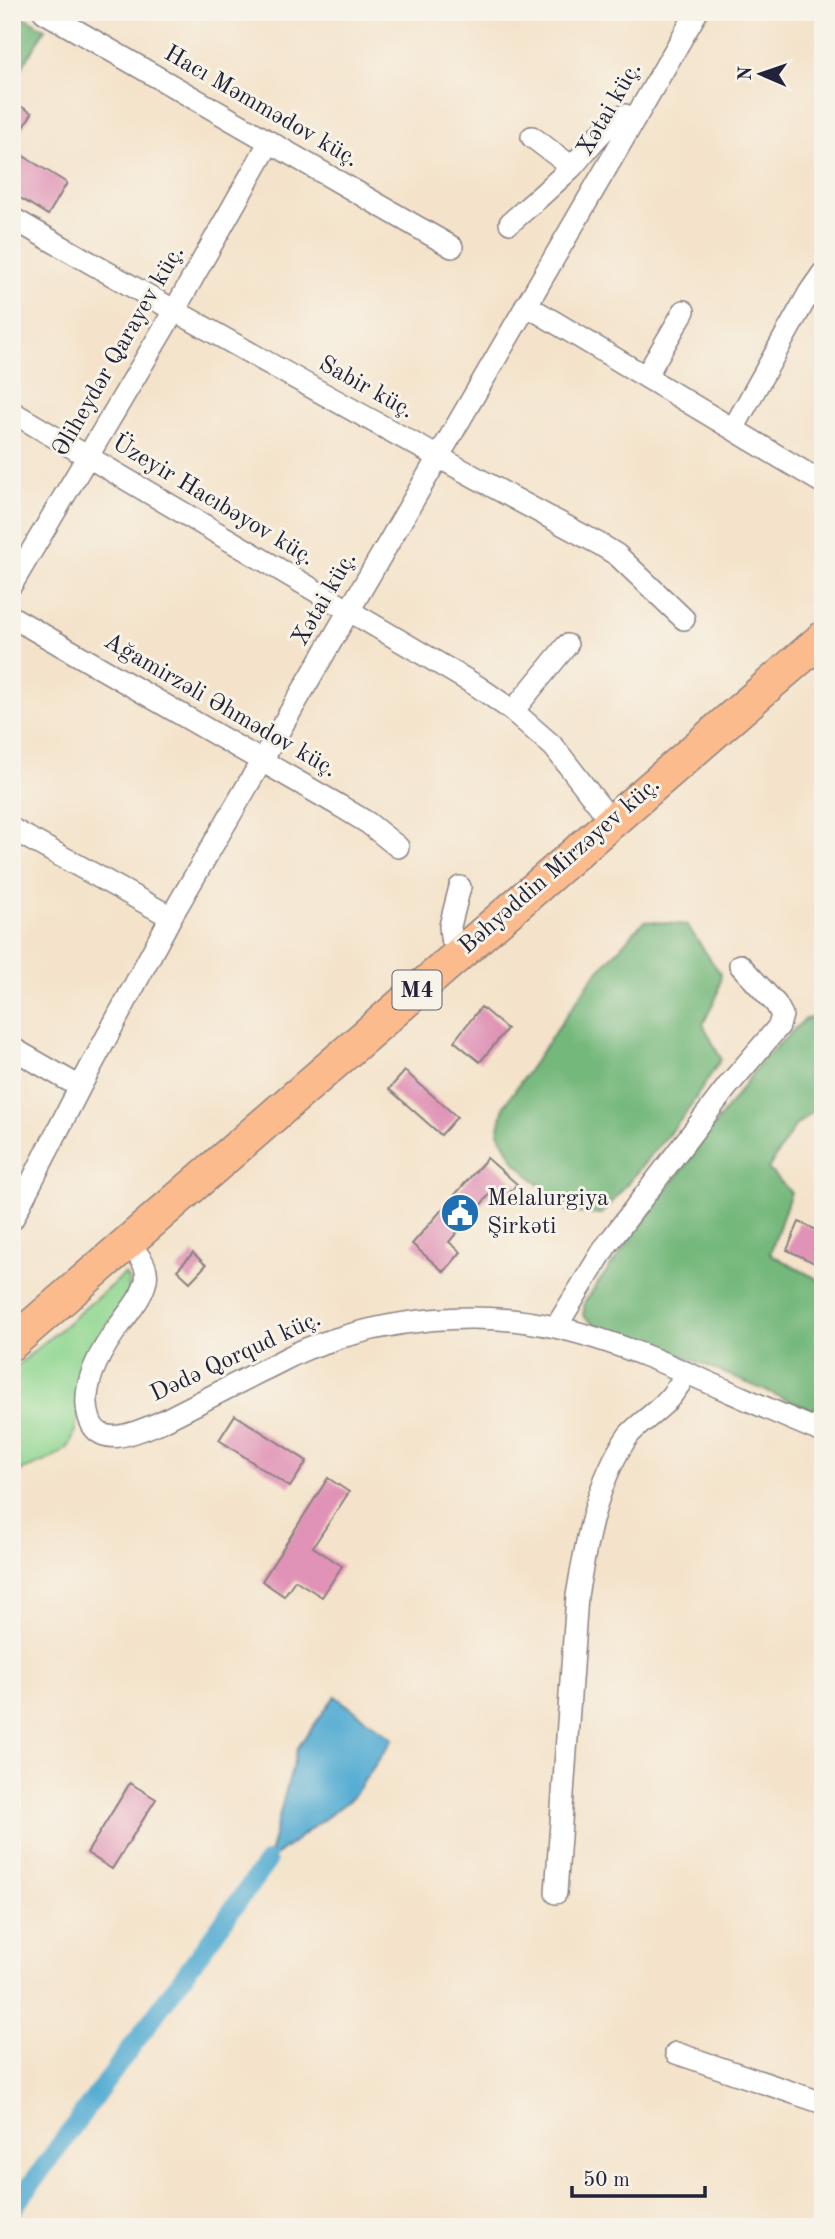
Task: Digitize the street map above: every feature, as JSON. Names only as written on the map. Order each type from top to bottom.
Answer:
[{"type":"highway","name":"Bəhyəddin Mirzəyev küç.","points":[[12,1343],[823,638]]},
{"type":"street","name":"Hacı Məmmədov küç.","points":[[44,12],[452,247]]},
{"type":"street","name":"Xətai küç.","points":[[12,1220],[171,917],[697,12]]},
{"type":"street","points":[[510,223],[572,167],[610,124],[625,115],[635,119]]},
{"type":"street","points":[[532,137],[572,167]]},
{"type":"street","name":"Əliheydər Qarayev küç.","points":[[12,584],[269,143]]},
{"type":"street","name":"Sabir küç.","points":[[12,218],[173,311],[601,545],[617,555],[684,619]]},
{"type":"street","points":[[733,429],[809,293],[823,273]]},
{"type":"street","points":[[526,305],[823,484]]},
{"type":"street","points":[[646,376],[684,311]]},
{"type":"street","name":"Üzeyir Hacıbəyov küç.","points":[[12,412],[477,686],[513,711],[554,747],[611,821]]},
{"type":"street","name":"Ağamirzəli Əhmədov küç.","points":[[12,617],[340,806],[368,823],[398,847]]},
{"type":"street","points":[[513,711],[567,645]]},
{"type":"street","points":[[12,829],[171,917]]},
{"type":"street","points":[[460,887],[450,926],[451,937],[460,952]]},
{"type":"street","points":[[556,1327],[606,1246],[727,1087],[779,1026],[782,1014],[776,1004],[740,965]]},
{"type":"street","points":[[12,1048],[80,1087]]},
{"type":"street","name":"Dədə Qorqud küç.","points":[[128,1243],[146,1267],[147,1279],[141,1296],[98,1358],[90,1380],[87,1402],[92,1426],[99,1433],[111,1437],[136,1432],[161,1422],[310,1347],[358,1331],[458,1318],[496,1318],[556,1327],[686,1373],[823,1432]]},
{"type":"street","points":[[556,1892],[577,1596],[601,1490],[615,1455],[630,1433],[676,1392],[686,1373]]},
{"type":"street","points":[[676,2053],[823,2104]]},
{"type":"green space","points":[[19,14],[45,29],[12,84],[12,26]]},
{"type":"green space","points":[[644,921],[687,925],[721,975],[717,996],[703,1024],[721,1059],[683,1117],[602,1214],[569,1213],[516,1163],[498,1132],[504,1106],[593,977]]},
{"type":"green space","points":[[823,1015],[823,1103],[795,1126],[768,1169],[791,1192],[770,1254],[823,1282],[823,1399],[813,1411],[651,1342],[597,1326],[583,1316],[585,1301],[761,1062],[805,1019]]},
{"type":"green space","points":[[125,1274],[129,1281],[129,1293],[94,1343],[86,1361],[77,1422],[71,1443],[54,1457],[12,1474],[12,1370]]},
{"type":"water","points":[[335,1696],[393,1739],[352,1798],[267,1862],[297,1749]]},
{"type":"building","points":[[12,101],[32,113],[12,146]]},
{"type":"building","points":[[12,149],[67,183],[48,215],[12,193]]},
{"type":"building","points":[[481,1007],[507,1029],[480,1062],[454,1041]]},
{"type":"building","points":[[405,1071],[457,1117],[441,1135],[389,1089]]},
{"type":"building","points":[[487,1158],[517,1184],[500,1204],[489,1195],[449,1242],[461,1252],[444,1272],[412,1244]]},
{"type":"building","points":[[799,1222],[823,1233],[823,1267],[787,1250]]},
{"type":"building","points":[[193,1253],[206,1265],[190,1282],[177,1270]]},
{"type":"building","points":[[235,1415],[307,1461],[290,1487],[219,1440]]},
{"type":"building","points":[[328,1478],[349,1492],[313,1547],[342,1566],[322,1597],[295,1580],[284,1596],[262,1581]]},
{"type":"building","points":[[130,1783],[156,1799],[112,1869],[87,1853]]},
{"type":"waterway","points":[[12,2210],[267,1862]]},
{"type":"place","name":"Melalurgiya Şirkəti","points":[[460,1213]]}]
